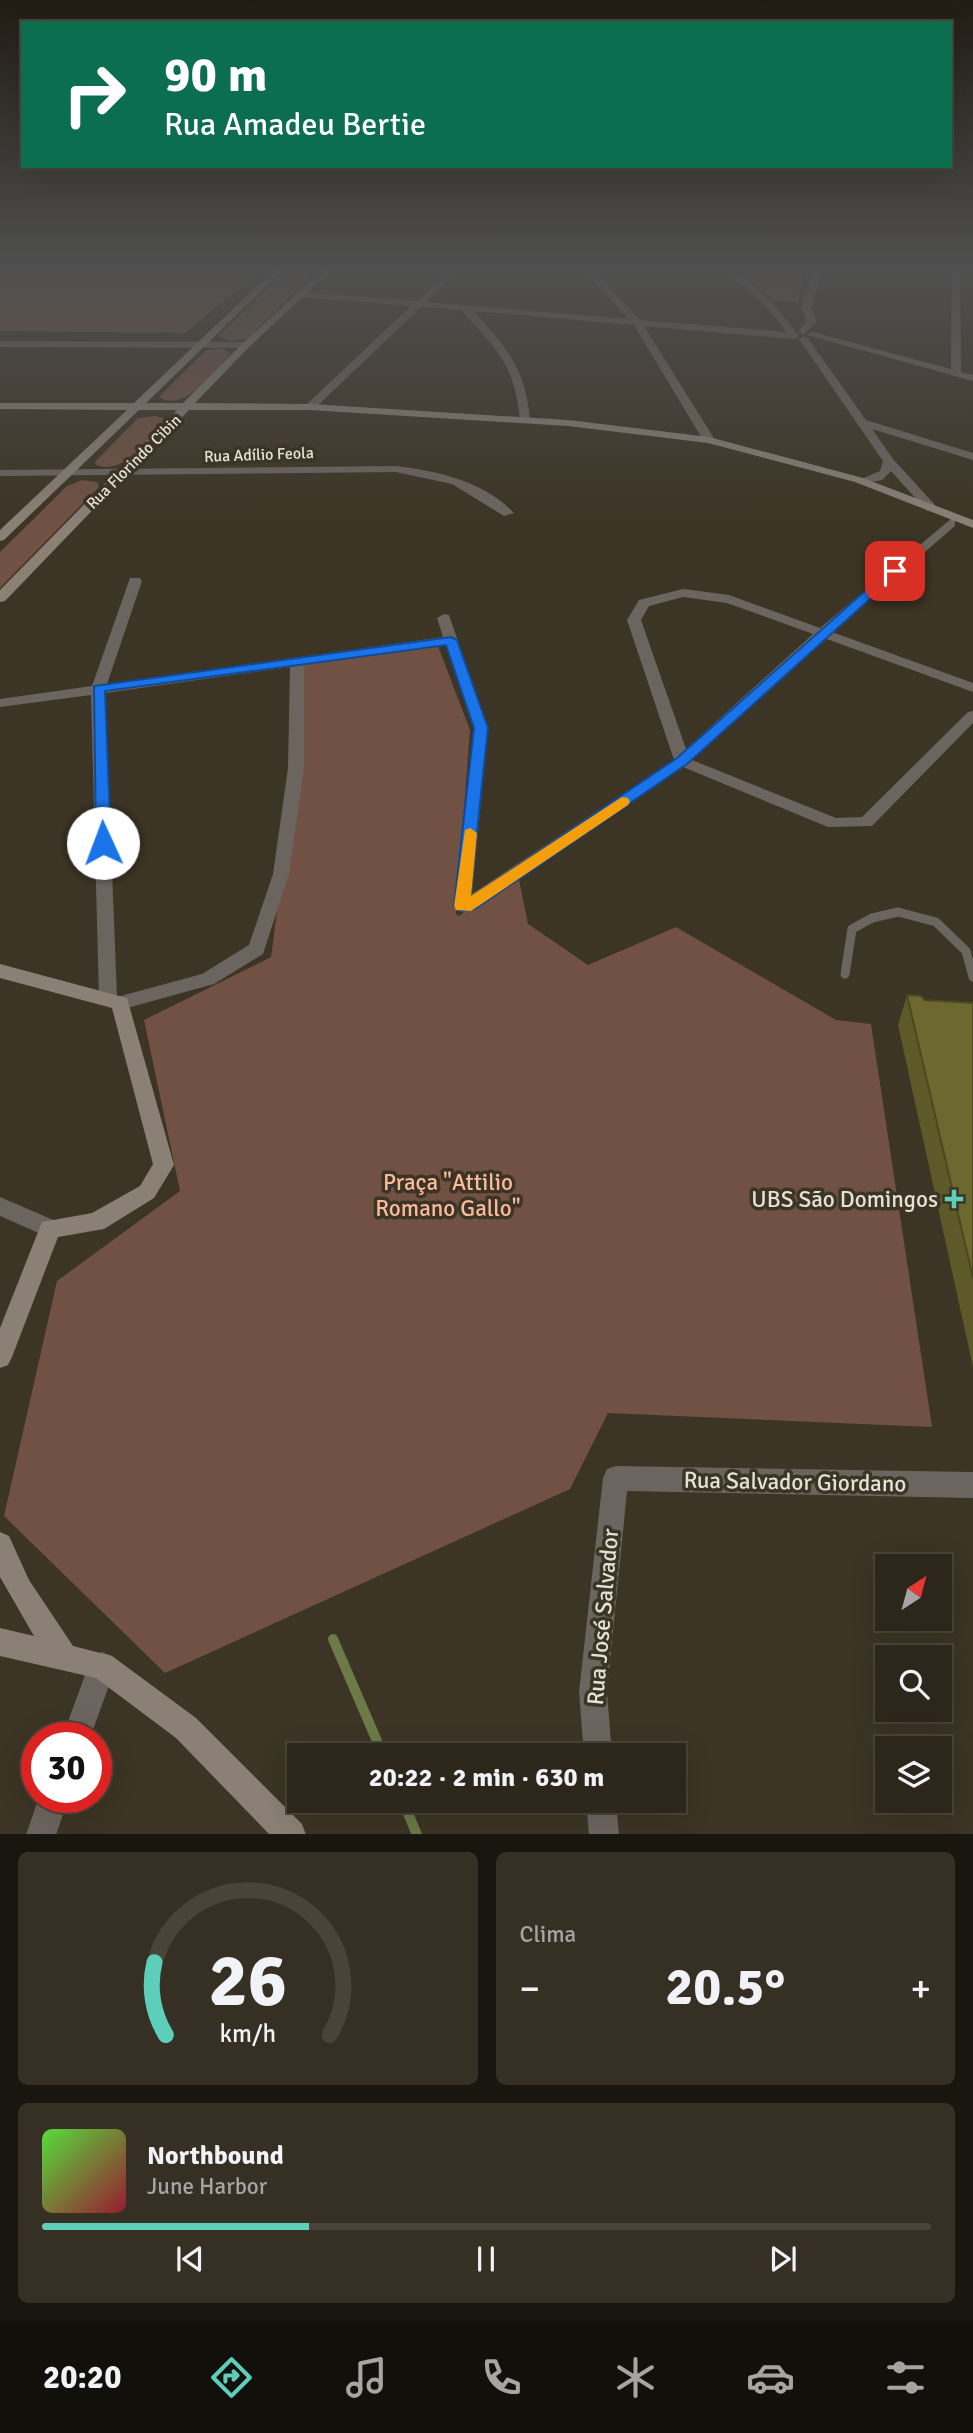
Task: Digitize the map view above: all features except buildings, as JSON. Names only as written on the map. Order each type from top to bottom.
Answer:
[{"type":"main road","points":[[0,537],[190,354]]},
{"type":"main road","name":"Rua Florindo Cibin","points":[[0,598],[238,354]]},
{"type":"main road","points":[[0,405],[310,407],[525,419],[709,440],[863,482],[973,524]]},
{"type":"main road","points":[[815,469],[851,486],[973,531]]},
{"type":"main road","points":[[0,971],[114,1001],[164,1165],[147,1192],[96,1222],[50,1229],[0,1357]]},
{"type":"main road","points":[[0,1545],[6,1563],[30,1608],[65,1657]]},
{"type":"main road","points":[[0,1642],[102,1666],[186,1728],[290,1834]]},
{"type":"street","points":[[310,407],[367,354]]},
{"type":"street","points":[[505,354],[511,360],[523,388],[525,419]]},
{"type":"street","points":[[656,354],[709,440]]},
{"type":"street","points":[[834,354],[826,355],[862,422],[889,460],[932,508]]},
{"type":"street","points":[[878,354],[973,379]]},
{"type":"street","points":[[956,373],[957,354]]},
{"type":"street","points":[[862,422],[973,457]]},
{"type":"street","points":[[877,443],[930,443]]},
{"type":"street","points":[[863,482],[884,475],[889,460]]},
{"type":"street","name":"Rua Adílio Feola","points":[[0,473],[396,469],[440,475],[473,488],[508,513]]},
{"type":"street","points":[[444,618],[481,728],[461,906],[470,906],[682,761],[821,634],[951,523]]},
{"type":"street","points":[[135,580],[99,688],[114,1001],[208,979],[257,949],[281,874],[296,768],[297,662]]},
{"type":"street","points":[[973,688],[729,599],[682,593],[644,603],[634,620],[682,761],[834,823],[866,822],[973,715]]},
{"type":"street","points":[[0,703],[451,640]]},
{"type":"street","points":[[0,1206],[50,1229]]},
{"type":"street","name":"Rua Salvador Giordano","points":[[617,1478],[973,1485]]},
{"type":"street","name":"Rua José Salvador","points":[[597,1743],[593,1692],[617,1478]]},
{"type":"street","points":[[82,1722],[102,1666]]},
{"type":"street","points":[[41,1834],[49,1813]]},
{"type":"street","points":[[602,1813],[604,1834]]},
{"type":"lane","points":[[845,974],[852,929],[872,918],[898,912],[936,922],[966,951],[973,977]]},
{"type":"green space","points":[[202,354],[230,354],[208,379],[189,395],[169,401],[159,397]]},
{"type":"green space","points":[[155,416],[168,419],[136,453],[117,465],[96,465],[95,462],[138,418]]},
{"type":"green space","points":[[82,480],[97,482],[99,487],[0,588],[0,552],[67,486]]},
{"type":"green space","name":"Praça \"Attilio Romano Gallo\"","points":[[438,646],[470,730],[456,914],[459,916],[518,875],[528,924],[588,965],[676,927],[836,1020],[871,1024],[932,1427],[608,1413],[570,1489],[165,1673],[4,1516],[57,1281],[180,1191],[144,1020],[271,957],[291,805],[297,662]]},
{"type":"waterway","points":[[333,1639],[378,1743]]},
{"type":"waterway","points":[[408,1813],[417,1834]]},
{"type":"slow traffic","points":[[470,833],[461,906],[465,907],[622,802]]},
{"type":"place","name":"UBS São Domingos","points":[[954,1199]]},
{"type":"route","points":[[103,843],[99,688],[451,640],[481,728],[461,906],[470,906],[682,761],[821,634],[895,571]]}]
